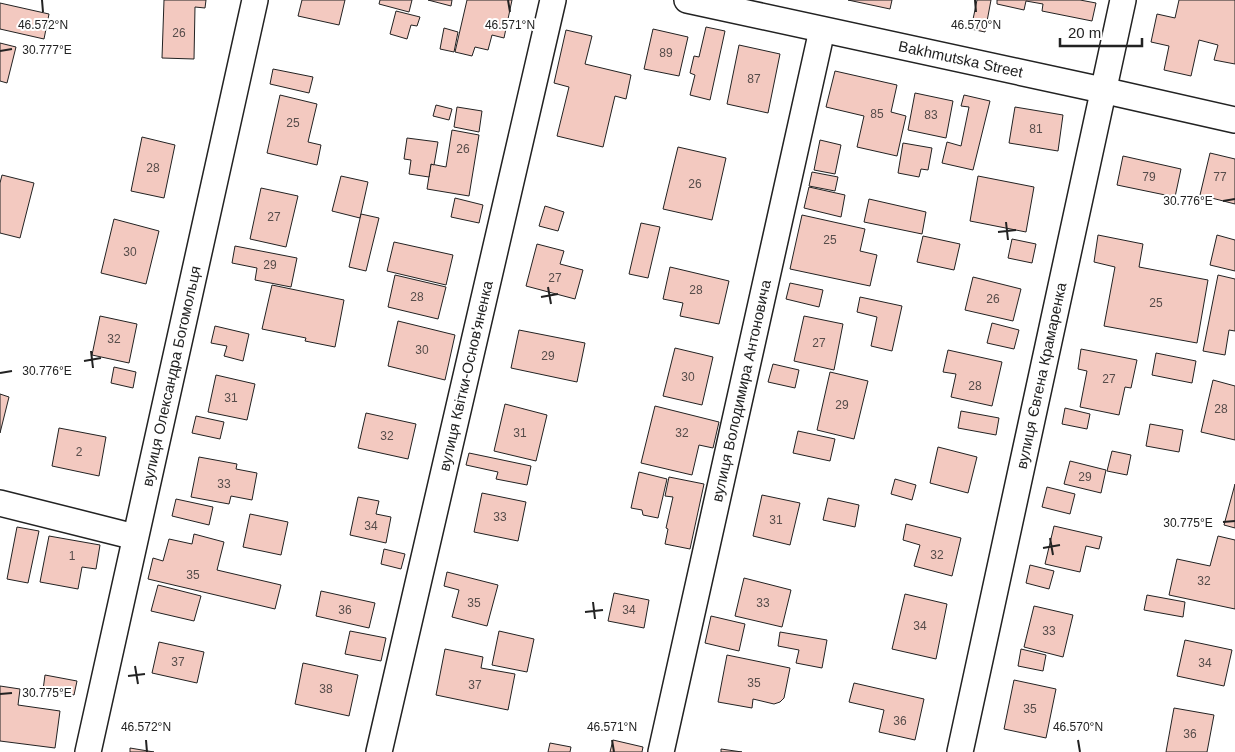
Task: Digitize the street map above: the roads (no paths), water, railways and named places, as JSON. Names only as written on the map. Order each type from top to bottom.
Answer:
[{"type":"street","name":"вулиця Олександра Богомольця","points":[[88,752],[255,0]]},
{"type":"street","name":"вулиця Квітки-Основ'яненка","points":[[379,752],[553,0]]},
{"type":"street","name":"Bakhmutska Street","points":[[687,0],[1235,120]]},
{"type":"street","name":"вулиця Євгена Крамаренка","points":[[960,752],[1123,0]]},
{"type":"street","name":"вулиця Володимира Антоновича","points":[[661,752],[822,30]]},
{"type":"street","points":[[0,503],[135,537]]}]
